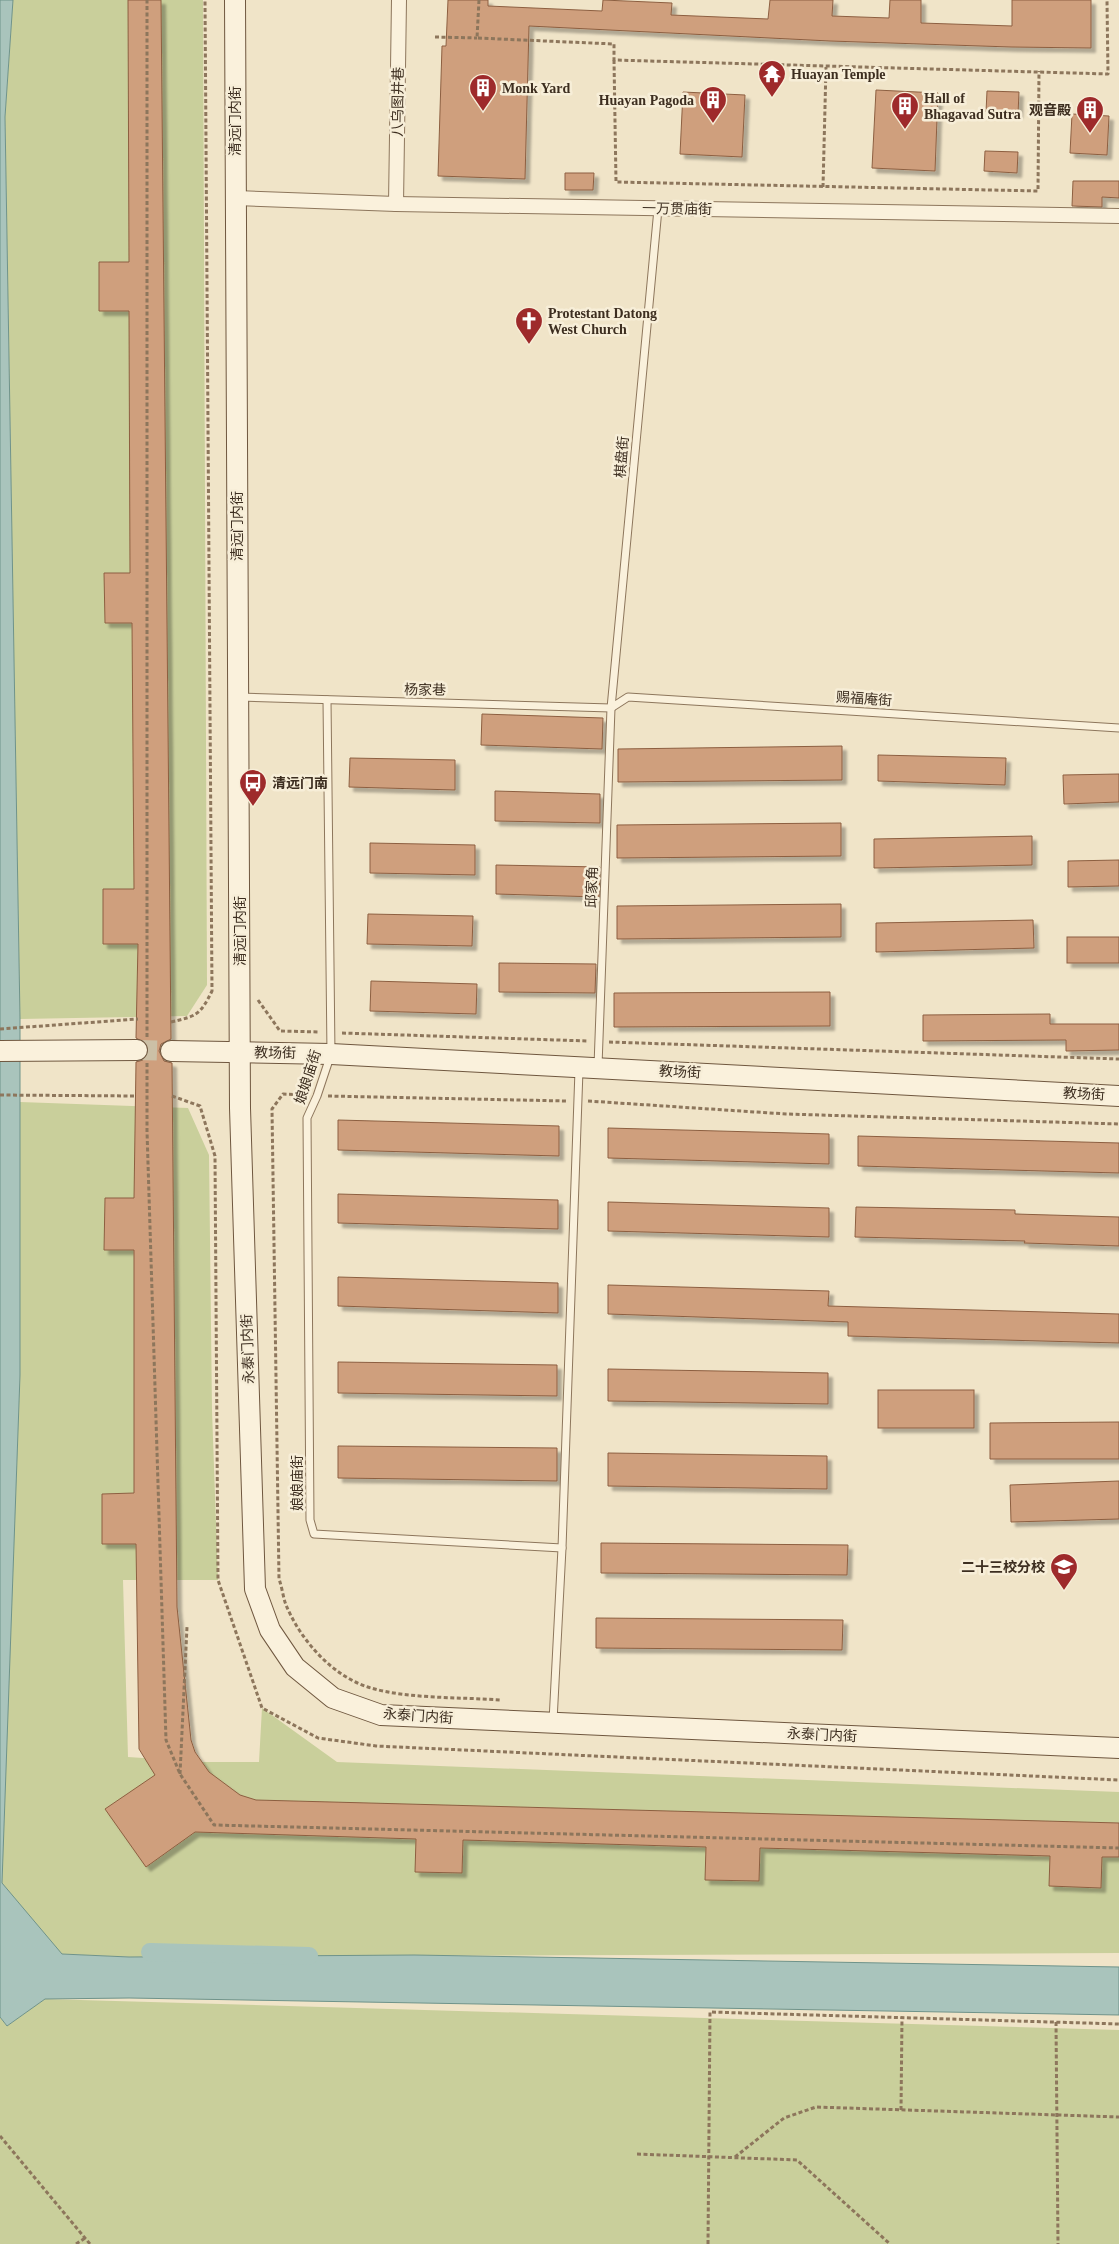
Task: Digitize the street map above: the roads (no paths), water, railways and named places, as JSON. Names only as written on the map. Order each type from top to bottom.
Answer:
[{"type":"main road","name":"清远门内街","points":[[235,0],[241,1052]]},
{"type":"main road","points":[[0,1051],[144,1051]]},
{"type":"main road","name":"教场街","points":[[172,1051],[331,1054],[1119,1096]]},
{"type":"main road","name":"永泰门内街","points":[[241,1052],[240,1118],[256,1588],[270,1630],[295,1667],[333,1698],[381,1715],[1119,1748]]},
{"type":"street","name":"八乌图井巷","points":[[396,204],[399,0]]},
{"type":"street","name":"一万贯庙街","points":[[236,198],[396,204],[1119,216]]},
{"type":"lane","name":"棋盘街","points":[[611,708],[658,209]]},
{"type":"lane","name":"杨家巷","points":[[238,697],[611,708]]},
{"type":"lane","name":"赐福庵街","points":[[611,708],[628,697],[1119,728]]},
{"type":"lane","name":"娘娘庙街","points":[[327,700],[331,1054],[318,1096],[307,1118],[310,1520],[314,1534],[562,1548]]},
{"type":"lane","name":"邱家角","points":[[553,1723],[562,1548],[578,1101],[588,1068],[599,1042],[611,708]]},
{"type":"water","points":[[0,0],[13,0],[5,117],[20,1019],[20,1375],[2,1883],[62,1954],[129,1957],[414,1955],[1119,1967],[1119,2015],[129,1998],[45,1999],[7,2026],[0,2017]]},
{"type":"waterway","points":[[150,1952],[309,1956]]},
{"type":"tunnel","points":[[137,1050],[171,1051]]},
{"type":"place","name":"Huayan Temple","points":[[772,98]]},
{"type":"place","name":"Monk Yard","points":[[483,112]]},
{"type":"place","name":"Huayan Pagoda","points":[[713,124]]},
{"type":"place","name":"Hall of Bhagavad Sutra","points":[[905,130]]},
{"type":"place","name":"观音殿","points":[[1090,134]]},
{"type":"place","name":"Protestant Datong West Church","points":[[529,345]]},
{"type":"place","name":"清远门南","points":[[253,807]]},
{"type":"place","name":"二十三校分校","points":[[1064,1591]]}]
